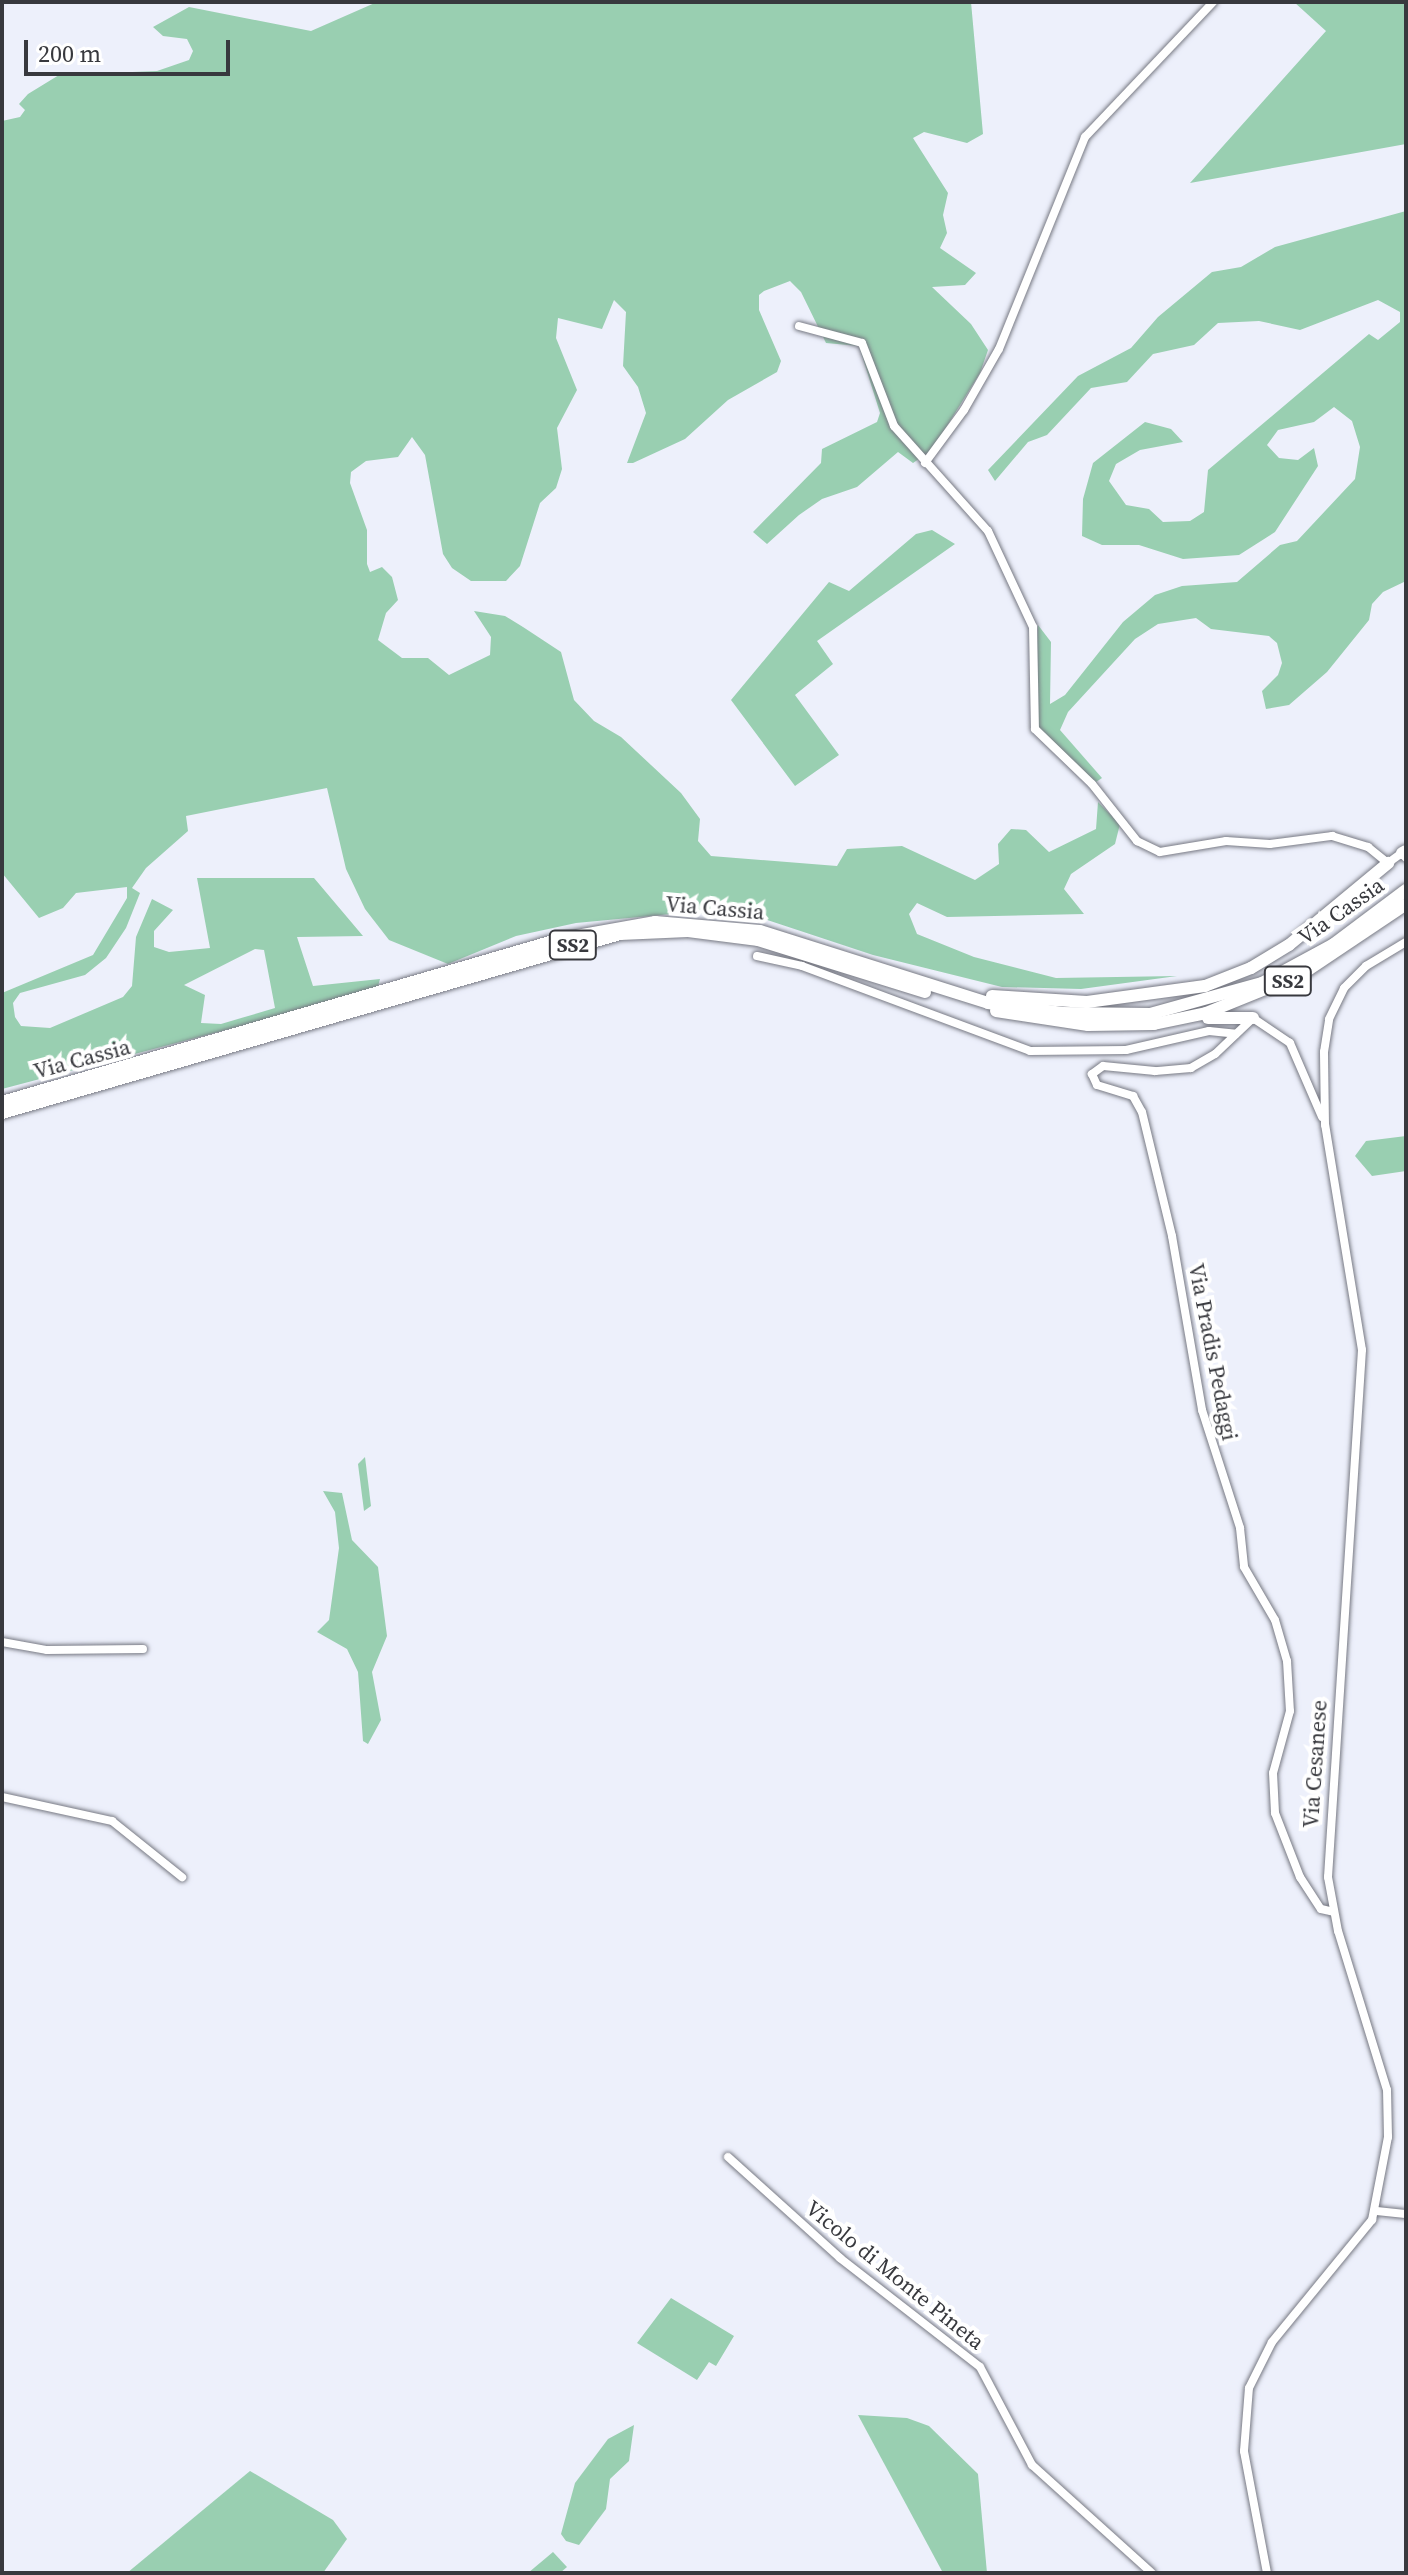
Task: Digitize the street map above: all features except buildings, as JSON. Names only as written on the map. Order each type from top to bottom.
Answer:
[{"type":"highway","points":[[955,993],[1087,1002],[1205,986],[1289,945],[1388,863]]},
{"type":"highway","name":"Via Cassia","points":[[2,1102],[610,926],[691,922],[760,931],[955,993],[1014,1007],[1086,1014],[1150,1014],[1198,1004],[1299,965],[1406,890]]},
{"type":"highway","name":"Via Cassia","points":[[2,1115],[571,946],[646,933],[708,932],[758,940],[1030,1019],[1088,1025],[1154,1024],[1206,1013],[1302,974],[1406,904]]},
{"type":"highway","points":[[1154,1024],[1229,1015],[1253,1018]]},
{"type":"street","points":[[925,463],[993,360],[1085,137],[1213,2]]},
{"type":"street","points":[[799,326],[862,343],[891,420],[925,463],[988,531],[1029,615],[1036,732],[1092,784],[1140,844],[1160,852],[1226,841],[1270,844],[1326,836],[1359,844],[1388,863],[1405,854]]},
{"type":"street","name":"Via Cesanese","points":[[1267,2573],[1244,2451],[1249,2388],[1272,2342],[1351,2251],[1376,2211],[1386,2158],[1388,2098],[1334,1912],[1328,1845],[1362,1350],[1325,1125],[1325,1036],[1335,1004],[1354,976],[1406,942]]},
{"type":"street","points":[[757,956],[802,966],[1030,1051],[1126,1050],[1209,1031],[1236,1034]]},
{"type":"street","points":[[1253,1018],[1278,1030],[1297,1054],[1325,1125]]},
{"type":"street","name":"Via Pradis Pedaggi","points":[[1253,1018],[1210,1058],[1183,1070],[1103,1066],[1092,1076],[1101,1087],[1130,1094],[1142,1112],[1172,1236],[1202,1410],[1240,1528],[1244,1567],[1275,1620],[1287,1661],[1290,1711],[1273,1773],[1275,1813],[1300,1877],[1320,1908],[1334,1912]]},
{"type":"street","points":[[2,1642],[47,1650],[143,1649]]},
{"type":"street","points":[[2,1797],[112,1821],[182,1877]]},
{"type":"street","name":"Vicolo di Monte Pineta","points":[[728,2157],[840,2258],[964,2351],[996,2391],[1032,2465],[1152,2573]]},
{"type":"street","points":[[1376,2211],[1406,2214]]},
{"type":"green space","points":[[377,2],[971,2],[983,134],[967,143],[924,132],[913,138],[948,193],[943,215],[947,233],[940,248],[976,273],[965,285],[932,287],[971,324],[988,350],[980,373],[932,450],[913,463],[898,452],[857,487],[822,499],[799,515],[767,544],[753,532],[821,463],[822,449],[877,422],[880,413],[859,346],[826,343],[801,292],[790,281],[764,291],[759,295],[759,310],[781,361],[777,372],[728,400],[685,439],[627,463],[646,413],[638,387],[623,366],[626,312],[614,300],[602,329],[558,318],[556,338],[577,390],[557,428],[562,469],[556,488],[540,503],[520,566],[506,581],[471,581],[452,568],[443,554],[425,455],[412,437],[398,457],[366,461],[351,472],[350,483],[367,530],[367,564],[370,572],[382,567],[392,577],[398,600],[386,613],[378,640],[402,658],[428,658],[449,675],[490,655],[491,637],[474,611],[505,616],[523,627],[561,652],[574,700],[594,721],[621,737],[681,793],[700,819],[698,841],[711,856],[837,866],[847,849],[902,846],[975,880],[999,864],[998,844],[1011,829],[1026,830],[1049,852],[1096,829],[1098,802],[1120,824],[1115,844],[1071,874],[1064,889],[1084,914],[947,917],[917,903],[909,914],[917,934],[974,957],[1056,978],[1177,976],[1081,989],[1002,987],[873,955],[752,915],[682,913],[576,923],[516,936],[448,964],[389,940],[365,909],[346,869],[327,788],[186,816],[188,831],[146,868],[132,888],[140,893],[126,928],[106,958],[85,975],[20,993],[13,1003],[15,1017],[21,1026],[50,1028],[123,997],[132,986],[136,937],[152,899],[173,910],[154,931],[154,947],[169,952],[210,948],[197,878],[314,878],[363,936],[297,937],[313,986],[380,979],[377,990],[2,1089],[2,993],[93,955],[127,898],[127,887],[76,893],[63,908],[39,918],[2,873],[2,121],[20,117],[25,110],[19,104],[28,94],[59,75],[157,71],[189,60],[193,51],[187,39],[163,36],[153,27],[189,7],[311,31]],"holes":[[[255,949],[264,950],[275,1008],[221,1024],[201,1023],[205,995],[184,985]]]},
{"type":"green space","points":[[1294,2],[1406,2],[1406,144],[1190,183],[1326,31]]},
{"type":"green space","points":[[1406,211],[1406,581],[1383,592],[1372,604],[1369,620],[1327,672],[1289,705],[1266,709],[1262,691],[1278,675],[1282,663],[1277,643],[1269,636],[1211,629],[1196,618],[1158,624],[1135,639],[1068,712],[1060,730],[1102,778],[1096,782],[1041,736],[1033,713],[1038,625],[1051,642],[1050,704],[1065,695],[1123,622],[1155,595],[1182,586],[1237,582],[1280,545],[1297,541],[1355,479],[1360,447],[1352,421],[1334,407],[1314,422],[1278,430],[1267,445],[1279,458],[1298,460],[1314,448],[1318,466],[1275,532],[1239,555],[1183,559],[1139,545],[1102,545],[1082,536],[1083,499],[1093,463],[1145,422],[1171,429],[1183,442],[1140,450],[1116,464],[1109,481],[1126,505],[1149,509],[1163,522],[1190,521],[1204,512],[1208,470],[1369,334],[1378,340],[1400,322],[1400,312],[1378,300],[1300,330],[1259,321],[1218,323],[1194,345],[1153,354],[1127,382],[1091,388],[1047,435],[1028,442],[995,481],[988,470],[1078,376],[1131,348],[1158,317],[1212,272],[1241,267],[1275,247]]},
{"type":"green space","points":[[932,530],[955,544],[817,641],[833,664],[795,695],[839,755],[795,786],[731,700],[829,582],[849,591],[916,534]]},
{"type":"green space","points":[[1406,1136],[1406,1171],[1372,1176],[1355,1156],[1366,1141]]},
{"type":"green space","points":[[365,1457],[371,1506],[364,1511],[358,1464]]},
{"type":"green space","points":[[323,1491],[342,1493],[352,1540],[378,1567],[387,1636],[372,1672],[381,1720],[368,1744],[363,1741],[358,1672],[347,1649],[317,1632],[329,1620],[339,1548],[335,1512]]},
{"type":"green space","points":[[671,2298],[734,2336],[716,2366],[709,2362],[697,2380],[637,2343]]},
{"type":"green space","points":[[858,2415],[907,2418],[929,2426],[978,2474],[987,2573],[943,2573]]},
{"type":"green space","points":[[634,2425],[629,2461],[610,2479],[606,2509],[579,2545],[566,2541],[561,2534],[575,2483],[608,2439]]},
{"type":"green space","points":[[250,2471],[333,2520],[347,2539],[323,2573],[127,2573]]},
{"type":"green space","points":[[553,2552],[567,2567],[560,2573],[528,2573]]}]
